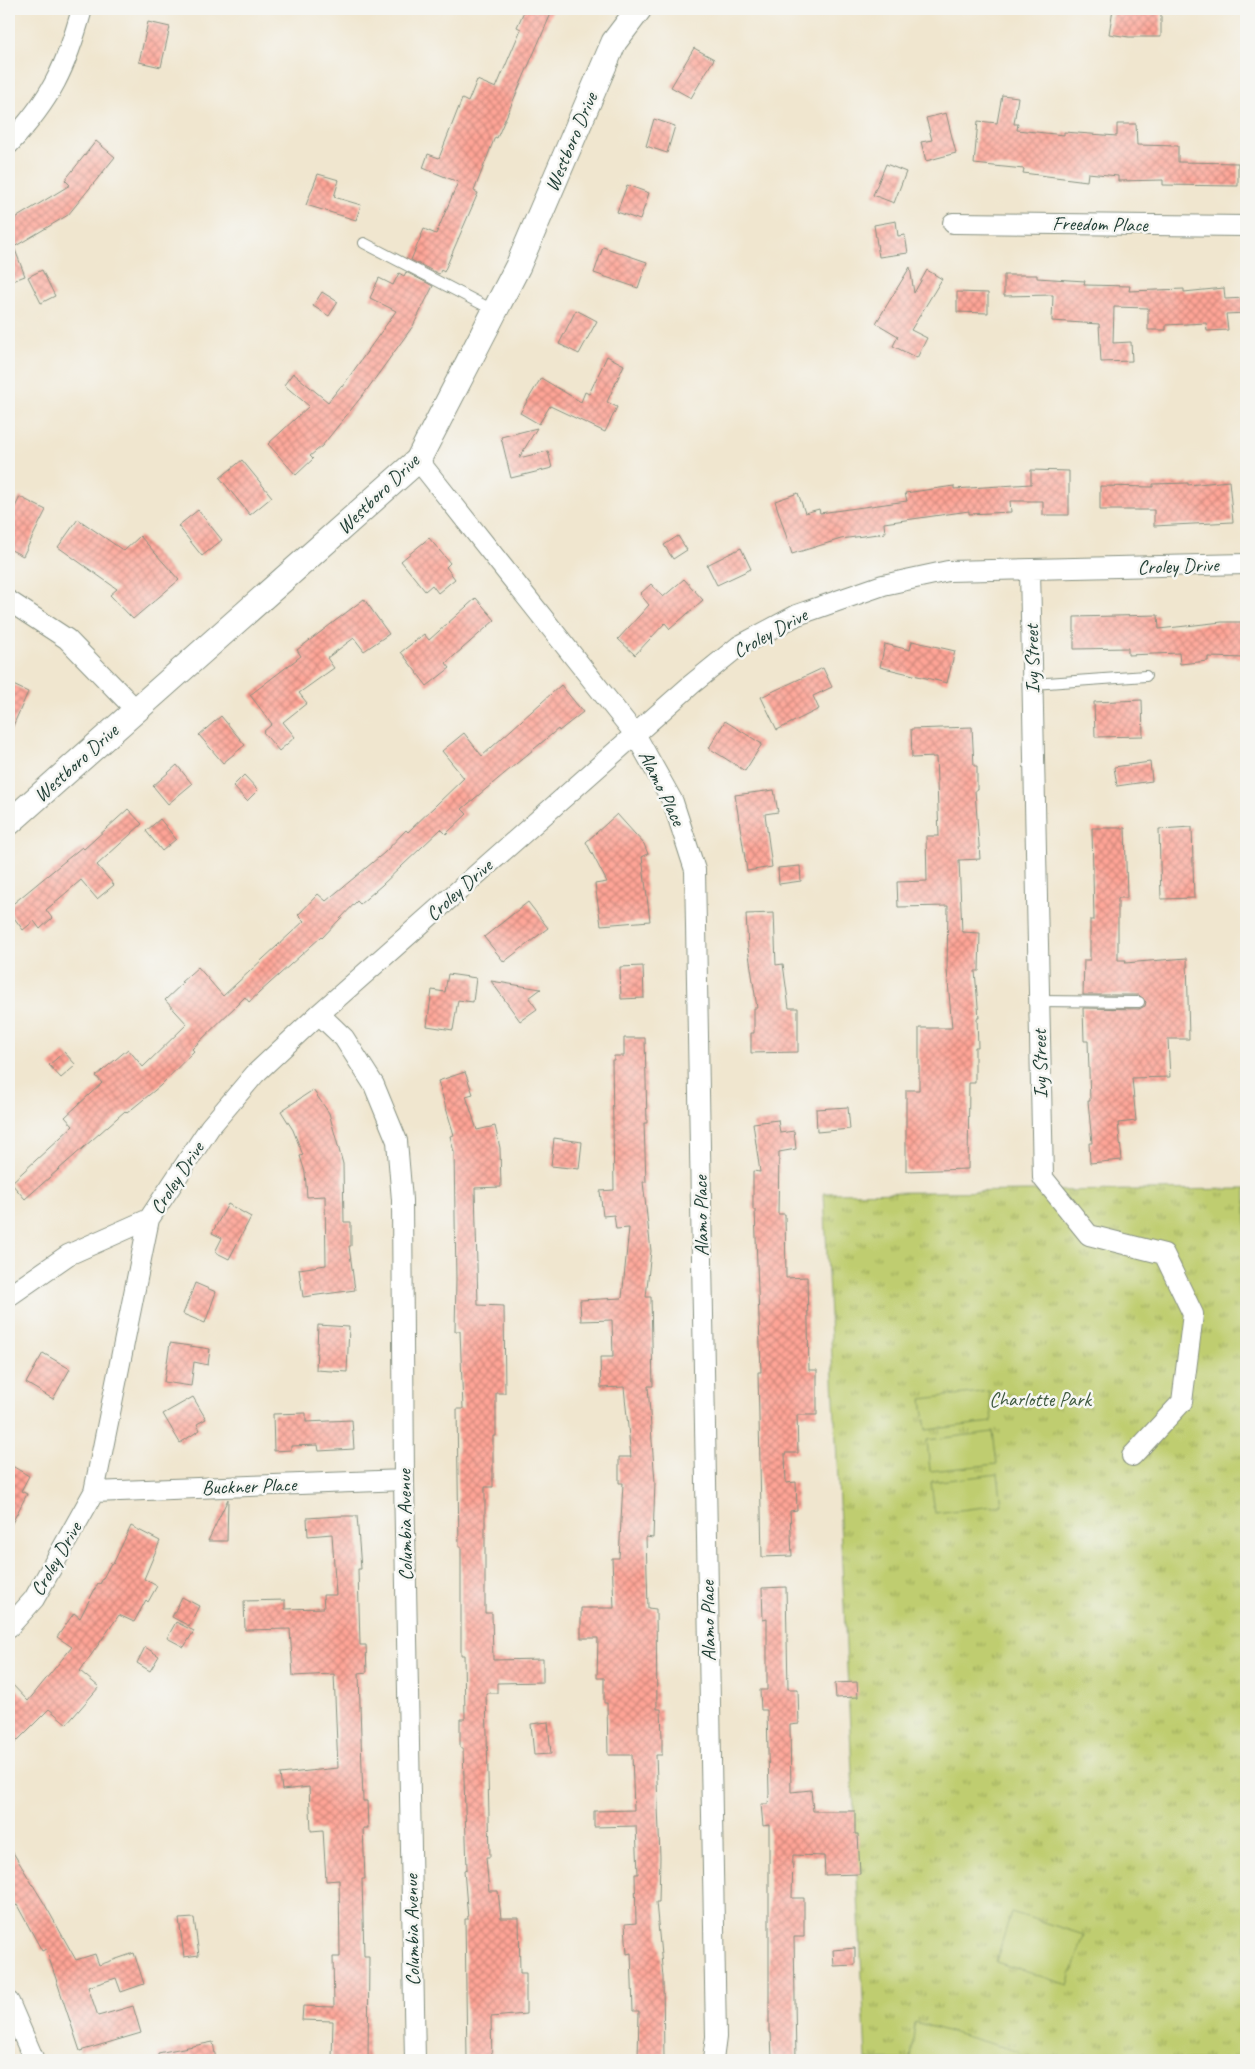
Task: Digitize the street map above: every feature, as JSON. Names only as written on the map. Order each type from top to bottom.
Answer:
[{"type":"street","points":[[9,144],[47,98],[66,62],[82,9]]},
{"type":"street","name":"Westboro Drive","points":[[9,823],[418,460],[518,266],[614,42],[639,9]]},
{"type":"street","name":"Freedom Place","points":[[953,223],[1246,226]]},
{"type":"street","name":"Alamo Place","points":[[418,460],[635,734],[673,802],[695,870],[716,2037],[713,2060]]},
{"type":"street","name":"Croley Drive","points":[[9,1627],[34,1599],[94,1492],[149,1219],[210,1127],[255,1074],[319,1014],[635,734],[739,646],[797,615],[883,586],[948,571],[1246,564]]},
{"type":"street","name":"Ivy Street","points":[[1030,570],[1043,1178],[1089,1235],[1164,1254],[1193,1314],[1182,1402],[1132,1456]]},
{"type":"street","points":[[9,601],[67,639],[136,710]]},
{"type":"street","name":"Columbia Avenue","points":[[319,1014],[344,1038],[374,1084],[397,1141],[402,1200],[404,1480],[415,2060]]},
{"type":"street","points":[[9,1296],[68,1255],[149,1219]]},
{"type":"street","name":"Buckner Place","points":[[94,1492],[404,1480]]},
{"type":"street","points":[[9,2002],[34,2060]]},
{"type":"lane","points":[[364,243],[495,311]]},
{"type":"lane","points":[[1033,684],[1146,676]]},
{"type":"lane","points":[[1038,1001],[1139,1002]]},
{"type":"green space","name":"Charlotte Park","points":[[1246,1189],[1246,2060],[866,2060],[824,1193]]},
{"type":"green space","points":[[989,1391],[992,1422],[926,1430],[922,1399]]},
{"type":"green space","points":[[993,1432],[997,1464],[930,1471],[927,1440]]},
{"type":"green space","points":[[998,1474],[1002,1505],[935,1513],[931,1482]]},
{"type":"green space","points":[[1011,1912],[1084,1935],[1068,1985],[996,1962]]},
{"type":"green space","points":[[915,2022],[1020,2052],[1017,2060],[911,2060]]},
{"type":"building","points":[[525,9],[553,9],[497,138],[495,137],[474,191],[478,193],[444,272],[441,270],[439,274],[411,260],[424,229],[436,234],[458,182],[423,168],[428,154],[439,158],[462,99],[468,102],[477,80],[496,88],[521,29],[517,27]]},
{"type":"building","points":[[1113,9],[1161,12],[1161,37],[1129,37],[1109,34]]},
{"type":"building","points":[[148,22],[170,27],[161,67],[139,62]]},
{"type":"building","points":[[694,48],[714,59],[691,98],[671,87]]},
{"type":"building","points":[[1002,95],[1018,97],[1014,124],[1018,124],[1017,130],[1064,135],[1064,132],[1117,136],[1117,124],[1136,124],[1137,145],[1178,146],[1178,162],[1238,163],[1238,186],[1163,185],[1163,180],[1118,181],[1118,176],[1088,173],[1087,181],[1023,173],[1024,169],[974,164],[978,121],[997,123]]},
{"type":"building","points":[[946,113],[956,153],[926,161],[921,142],[932,140],[926,118]]},
{"type":"building","points":[[654,119],[675,126],[667,153],[646,146]]},
{"type":"building","points":[[96,141],[115,157],[68,215],[14,247],[25,276],[9,282],[9,222],[70,185],[65,180]]},
{"type":"building","points":[[886,164],[906,172],[894,203],[873,195]]},
{"type":"building","points":[[318,174],[339,180],[334,197],[361,205],[356,220],[306,205]]},
{"type":"building","points":[[627,185],[649,193],[640,220],[617,212]]},
{"type":"building","points":[[896,221],[898,236],[905,235],[908,253],[879,257],[874,225]]},
{"type":"building","points":[[603,247],[647,262],[638,288],[594,273]]},
{"type":"building","points":[[910,267],[914,293],[927,270],[942,279],[911,330],[927,338],[917,358],[893,346],[898,336],[876,323]]},
{"type":"building","points":[[42,270],[55,296],[41,303],[28,277]]},
{"type":"building","points":[[406,272],[433,286],[413,326],[366,391],[322,446],[310,456],[313,459],[296,475],[268,444],[309,406],[284,385],[293,373],[328,402],[342,387],[396,311],[370,298],[379,278],[393,285],[399,273],[404,276]]},
{"type":"building","points":[[1004,275],[1037,275],[1037,278],[1085,281],[1084,285],[1130,286],[1129,291],[1184,289],[1184,292],[1224,288],[1225,299],[1246,298],[1246,313],[1226,314],[1228,330],[1207,331],[1206,323],[1166,325],[1166,330],[1148,330],[1148,308],[1114,307],[1113,343],[1131,342],[1132,361],[1101,362],[1099,324],[1052,321],[1053,295],[1004,296]]},
{"type":"building","points":[[322,292],[338,302],[329,316],[313,306]]},
{"type":"building","points":[[957,292],[988,293],[988,313],[957,312]]},
{"type":"building","points":[[576,310],[597,321],[579,354],[559,344]]},
{"type":"building","points":[[607,356],[624,365],[607,402],[617,407],[605,432],[550,406],[539,424],[520,413],[541,378],[581,402],[585,392],[589,394]]},
{"type":"building","points":[[537,428],[519,458],[548,451],[552,468],[511,478],[501,437]]},
{"type":"building","points":[[242,460],[272,497],[250,515],[220,478]]},
{"type":"building","points":[[1031,470],[1069,471],[1069,515],[1043,515],[1043,501],[1010,501],[1011,512],[969,514],[969,511],[884,523],[885,533],[841,539],[792,554],[775,501],[798,493],[805,513],[819,509],[820,513],[907,501],[905,493],[954,486],[954,489],[1031,484]]},
{"type":"building","points":[[1229,481],[1233,522],[1154,526],[1154,510],[1100,510],[1100,486],[1153,487],[1153,484],[1188,483],[1188,485]]},
{"type":"building","points":[[20,497],[46,510],[23,556],[9,549],[9,519]]},
{"type":"building","points":[[198,510],[222,540],[202,556],[178,526]]},
{"type":"building","points":[[78,519],[124,551],[140,536],[179,580],[133,619],[110,595],[117,589],[58,547]]},
{"type":"building","points":[[678,536],[687,550],[673,559],[664,545]]},
{"type":"building","points":[[429,538],[450,563],[446,567],[455,579],[438,593],[432,585],[425,591],[401,561]]},
{"type":"building","points":[[741,548],[751,569],[717,585],[707,565]]},
{"type":"building","points":[[684,579],[703,600],[670,629],[665,623],[635,655],[618,639],[649,605],[640,594],[651,584],[663,597]]},
{"type":"building","points":[[476,598],[495,620],[446,663],[450,668],[427,686],[401,652],[424,634],[429,640]]},
{"type":"building","points":[[364,599],[389,634],[364,651],[354,638],[327,658],[334,668],[299,693],[307,703],[283,722],[295,737],[279,751],[263,732],[272,724],[250,695],[301,656],[297,650]]},
{"type":"building","points":[[1158,615],[1159,629],[1222,622],[1246,622],[1246,658],[1208,657],[1208,661],[1180,664],[1179,653],[1128,655],[1128,648],[1074,649],[1074,617]]},
{"type":"building","points":[[912,641],[955,651],[947,683],[880,667],[885,644],[910,650]]},
{"type":"building","points":[[823,668],[832,687],[813,696],[819,709],[777,730],[761,697]]},
{"type":"building","points":[[9,683],[28,692],[9,735]]},
{"type":"building","points":[[561,685],[583,712],[559,731],[558,729],[462,809],[467,814],[446,834],[441,829],[360,904],[357,901],[322,938],[249,1002],[245,997],[192,1049],[194,1051],[160,1086],[127,1113],[125,1111],[25,1199],[11,1183],[73,1126],[65,1117],[102,1083],[96,1076],[128,1049],[143,1067],[187,1024],[165,1000],[183,983],[181,982],[198,967],[223,996],[304,921],[298,915],[318,894],[326,901],[384,853],[406,830],[408,832],[464,778],[442,751],[464,733],[482,756]]},
{"type":"building","points":[[1142,700],[1143,736],[1095,737],[1094,702]]},
{"type":"building","points":[[221,716],[245,745],[223,763],[199,735]]},
{"type":"building","points":[[725,721],[762,744],[745,771],[709,748]]},
{"type":"building","points":[[972,727],[974,766],[977,766],[977,790],[975,790],[980,859],[959,860],[962,932],[980,933],[979,971],[975,971],[979,1018],[977,1018],[978,1047],[975,1047],[975,1083],[969,1083],[968,1169],[906,1171],[906,1090],[919,1090],[919,1028],[952,1028],[947,970],[948,906],[898,907],[897,882],[927,881],[926,836],[939,836],[936,757],[912,758],[911,729]]},
{"type":"building","points":[[1150,762],[1152,781],[1117,786],[1114,767]]},
{"type":"building","points":[[177,765],[192,784],[168,804],[153,786]]},
{"type":"building","points":[[244,775],[258,790],[247,801],[233,786]]},
{"type":"building","points":[[774,790],[778,812],[765,814],[772,867],[747,871],[735,795]]},
{"type":"building","points":[[128,809],[142,824],[97,865],[114,885],[97,899],[81,880],[46,910],[52,918],[40,929],[34,921],[23,930],[9,911],[9,907],[82,847],[84,849]]},
{"type":"building","points":[[617,814],[644,844],[648,854],[642,857],[650,921],[601,925],[595,884],[607,882],[586,842]]},
{"type":"building","points":[[160,819],[176,839],[162,851],[146,831]]},
{"type":"building","points":[[1192,827],[1194,898],[1161,899],[1159,829]]},
{"type":"building","points":[[1092,828],[1125,828],[1127,898],[1118,898],[1118,960],[1126,960],[1125,963],[1187,958],[1189,1039],[1168,1039],[1170,1077],[1132,1078],[1136,1121],[1118,1123],[1122,1160],[1090,1163],[1089,1143],[1092,1143],[1088,1101],[1090,1101],[1088,1041],[1084,1041],[1083,1008],[1139,1009],[1145,1006],[1146,1002],[1139,995],[1083,995],[1084,960],[1090,960],[1090,920],[1094,920]]},
{"type":"building","points":[[800,866],[801,881],[779,884],[778,868]]},
{"type":"building","points":[[528,902],[548,928],[504,962],[484,937]]},
{"type":"building","points":[[774,913],[776,965],[783,964],[789,1008],[798,1008],[798,1052],[751,1053],[751,1033],[754,1033],[754,1008],[757,1008],[748,948],[746,914]]},
{"type":"building","points":[[643,966],[644,998],[621,999],[620,967]]},
{"type":"building","points":[[448,974],[476,978],[473,1002],[458,1000],[453,1030],[427,1026],[432,990],[445,992]]},
{"type":"building","points":[[491,981],[541,989],[529,998],[537,1009],[520,1021]]},
{"type":"building","points":[[624,1038],[645,1038],[647,1123],[644,1123],[646,1182],[643,1182],[651,1251],[646,1297],[651,1297],[653,1386],[648,1386],[655,1482],[653,1538],[646,1537],[648,1608],[656,1609],[657,1709],[661,1709],[662,1738],[662,1755],[656,1755],[660,1857],[659,1902],[656,1902],[663,1977],[664,2060],[638,2060],[639,2011],[633,2011],[631,1953],[627,1954],[625,1924],[636,1923],[635,1874],[638,1874],[636,1826],[594,1827],[594,1811],[634,1810],[632,1755],[608,1755],[607,1703],[604,1703],[604,1678],[597,1678],[598,1638],[581,1638],[581,1608],[614,1608],[612,1558],[619,1558],[623,1483],[619,1483],[619,1457],[631,1457],[624,1387],[601,1388],[600,1357],[613,1357],[612,1320],[581,1321],[580,1300],[622,1298],[629,1228],[616,1229],[614,1215],[603,1216],[600,1191],[614,1190],[612,1060],[614,1060],[614,1056],[624,1056]]},
{"type":"building","points":[[64,1052],[76,1065],[61,1078],[49,1065]]},
{"type":"building","points":[[465,1072],[473,1094],[466,1096],[477,1130],[495,1126],[500,1148],[501,1187],[475,1188],[478,1305],[504,1306],[505,1393],[496,1393],[496,1436],[493,1436],[493,1487],[485,1487],[485,1613],[492,1613],[493,1660],[543,1659],[543,1682],[497,1683],[497,1693],[486,1693],[490,1857],[486,1857],[489,1891],[498,1891],[501,1918],[519,1918],[520,1973],[526,1973],[526,2014],[491,2017],[492,2060],[467,2060],[465,1919],[468,1919],[464,1870],[467,1869],[463,1748],[460,1748],[460,1719],[465,1719],[464,1655],[461,1655],[461,1547],[459,1547],[457,1409],[463,1409],[460,1331],[455,1331],[454,1152],[450,1136],[454,1135],[438,1081]]},
{"type":"building","points":[[313,1090],[329,1113],[343,1164],[344,1222],[351,1222],[351,1246],[349,1246],[355,1290],[303,1297],[299,1269],[326,1265],[325,1196],[307,1197],[305,1172],[300,1156],[303,1155],[293,1130],[281,1111]]},
{"type":"building","points":[[848,1107],[850,1129],[817,1132],[816,1109]]},
{"type":"building","points":[[778,1120],[780,1133],[794,1131],[796,1149],[779,1152],[778,1214],[785,1214],[786,1278],[807,1277],[809,1370],[817,1370],[817,1415],[797,1415],[798,1453],[785,1453],[786,1483],[796,1482],[797,1510],[790,1511],[792,1556],[762,1557],[758,1372],[761,1372],[755,1210],[753,1210],[753,1171],[760,1172],[753,1123]]},
{"type":"building","points":[[554,1138],[582,1142],[579,1169],[551,1166]]},
{"type":"building","points":[[228,1204],[251,1217],[229,1259],[215,1252],[222,1238],[212,1233]]},
{"type":"building","points":[[195,1283],[216,1292],[205,1323],[183,1314]]},
{"type":"building","points":[[318,1325],[349,1327],[347,1372],[316,1370]]},
{"type":"building","points":[[170,1343],[210,1349],[208,1365],[194,1362],[191,1386],[164,1382]]},
{"type":"building","points":[[43,1353],[70,1369],[53,1399],[26,1383]]},
{"type":"building","points":[[193,1397],[206,1419],[197,1424],[200,1430],[180,1443],[163,1414]]},
{"type":"building","points":[[306,1413],[306,1422],[352,1420],[354,1449],[319,1451],[318,1445],[291,1446],[291,1450],[274,1451],[273,1414]]},
{"type":"building","points":[[9,1464],[29,1476],[21,1491],[27,1494],[9,1529]]},
{"type":"building","points":[[228,1499],[227,1541],[208,1541]]},
{"type":"building","points":[[357,1516],[361,1569],[358,1569],[360,1645],[366,1645],[367,1672],[359,1673],[363,1801],[367,1801],[368,1828],[363,1828],[365,1879],[362,1879],[364,1956],[369,1956],[368,2060],[332,2060],[333,2021],[302,2020],[303,2006],[334,2007],[333,1957],[340,1957],[339,1880],[326,1881],[323,1830],[311,1831],[309,1787],[282,1790],[280,1774],[338,1768],[334,1674],[293,1676],[290,1629],[245,1630],[244,1601],[285,1600],[285,1609],[324,1608],[323,1595],[336,1595],[332,1534],[308,1536],[307,1518]]},
{"type":"building","points":[[131,1526],[160,1541],[144,1579],[157,1586],[148,1602],[146,1600],[134,1622],[119,1615],[80,1671],[99,1687],[67,1724],[49,1709],[9,1749],[9,1681],[28,1701],[72,1647],[57,1637],[74,1613],[80,1618],[98,1583],[100,1584],[111,1563],[113,1564]]},
{"type":"building","points":[[786,1587],[788,1689],[798,1689],[799,1724],[790,1725],[791,1792],[811,1790],[813,1811],[855,1811],[855,1834],[858,1834],[860,1874],[825,1875],[824,1856],[793,1855],[792,1898],[804,1898],[804,1937],[794,1937],[796,2060],[772,2060],[771,2033],[769,2033],[769,1825],[763,1826],[761,1804],[768,1804],[769,1794],[767,1710],[761,1710],[760,1690],[767,1690],[767,1619],[763,1620],[762,1588]]},
{"type":"building","points":[[182,1597],[199,1606],[189,1626],[172,1617]]},
{"type":"building","points":[[176,1622],[194,1631],[184,1647],[167,1638]]},
{"type":"building","points":[[145,1647],[159,1656],[150,1671],[137,1663]]},
{"type":"building","points":[[857,1682],[858,1697],[836,1698],[835,1683]]},
{"type":"building","points":[[548,1722],[551,1754],[534,1755],[531,1724]]},
{"type":"building","points":[[9,1846],[76,1960],[95,1954],[99,1965],[134,1953],[144,1984],[121,1992],[116,1978],[88,1987],[98,2016],[133,2006],[141,2033],[80,2051],[46,1949],[42,1951],[17,1905],[15,1906],[9,1896]]},
{"type":"building","points":[[194,1918],[199,1955],[184,1957],[179,1919]]},
{"type":"building","points":[[855,1948],[855,1965],[834,1966],[833,1950]]},
{"type":"building","points":[[213,2042],[216,2060],[158,2060],[158,2053]]}]
